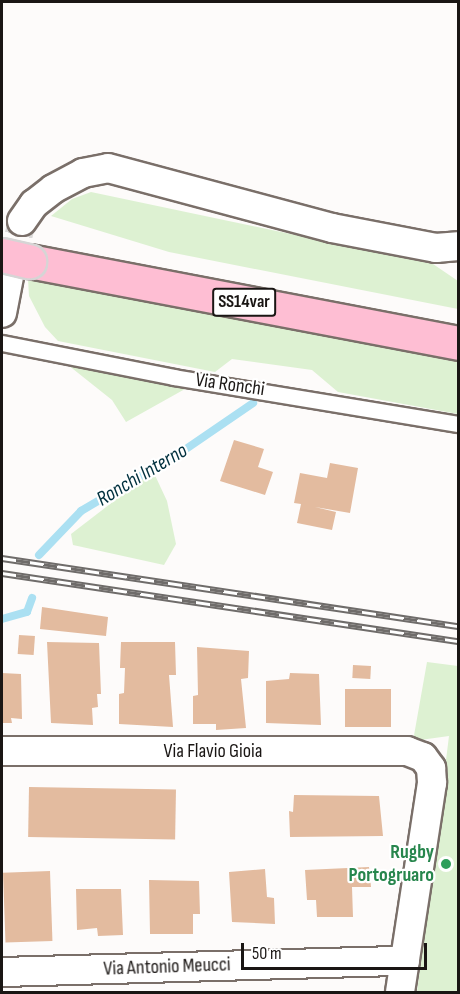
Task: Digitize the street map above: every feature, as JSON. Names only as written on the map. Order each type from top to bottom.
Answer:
[{"type":"highway","name":"SS14var","points":[[13,264],[459,343]]},
{"type":"street","points":[[22,221],[53,189],[83,172],[108,168],[332,228],[436,248],[459,246]]},
{"type":"street","points":[[2,313],[13,264]]},
{"type":"street","name":"Via Flavio Gioia","points":[[2,751],[407,751],[423,757],[431,768],[432,783],[405,961]]},
{"type":"street","points":[[400,993],[405,961]]},
{"type":"street","name":"Via Antonio Meucci","points":[[2,972],[405,961]]},
{"type":"lane","name":"Via Ronchi","points":[[2,343],[174,377],[459,424]]},
{"type":"green space","points":[[91,192],[433,264],[458,281],[458,309],[169,252],[51,216],[72,199]]},
{"type":"green space","points":[[28,279],[458,362],[458,414],[338,392],[312,370],[232,359],[215,372],[58,341],[45,327],[29,296]]},
{"type":"green space","points":[[68,365],[185,389],[126,422],[112,400]]},
{"type":"green space","points":[[153,471],[167,501],[176,544],[164,565],[73,545],[71,534]]},
{"type":"green space","name":"Rugby Portogruaro","points":[[427,662],[458,666],[458,992],[417,992],[449,736],[413,741]]},
{"type":"building","points":[[234,440],[264,449],[258,467],[273,472],[265,495],[220,481]]},
{"type":"building","points":[[330,463],[358,468],[350,513],[315,507],[336,512],[332,530],[297,523],[301,504],[294,503],[300,473],[327,478]]},
{"type":"building","points":[[42,607],[108,617],[106,636],[40,629]]},
{"type":"building","points":[[19,635],[35,636],[34,655],[18,654]]},
{"type":"building","points":[[47,642],[99,643],[101,694],[97,694],[98,707],[92,708],[93,725],[51,723]]},
{"type":"building","points":[[121,642],[175,642],[176,675],[169,675],[173,727],[119,724],[119,694],[124,693],[125,668],[120,668]]},
{"type":"building","points":[[197,647],[249,651],[248,678],[241,679],[246,728],[216,730],[216,724],[193,724],[193,696],[198,695]]},
{"type":"building","points":[[353,665],[371,666],[370,679],[352,678]]},
{"type":"building","points":[[2,673],[21,674],[22,719],[11,718],[12,723],[2,723]]},
{"type":"building","points":[[290,673],[319,674],[321,725],[266,723],[266,681],[289,679]]},
{"type":"building","points":[[345,689],[391,689],[391,727],[345,727]]},
{"type":"building","points":[[29,787],[176,790],[175,840],[28,837]]},
{"type":"building","points":[[294,795],[379,796],[383,836],[290,837],[289,811],[293,812]]},
{"type":"building","points":[[369,867],[371,887],[352,887],[353,917],[317,917],[316,900],[307,900],[305,870]]},
{"type":"building","points":[[265,869],[267,897],[274,898],[275,924],[232,922],[229,872]]},
{"type":"building","points":[[50,871],[52,941],[5,943],[3,873]]},
{"type":"building","points":[[149,880],[199,881],[200,914],[193,914],[193,934],[150,934]]},
{"type":"building","points":[[76,889],[121,889],[123,935],[98,936],[97,928],[77,930]]},
{"type":"waterway","name":"Ronchi Interno","points":[[39,555],[81,511],[183,451],[253,403]]},
{"type":"waterway","name":"Ronchi Interno","points":[[2,619],[27,612],[32,598]]},
{"type":"tunnel","points":[[9,276],[22,221]]},
{"type":"railway","points":[[2,558],[458,626]]},
{"type":"railway","points":[[2,573],[458,641]]},
{"type":"place","name":"Rugby Portogruaro","points":[[446,864]]}]
